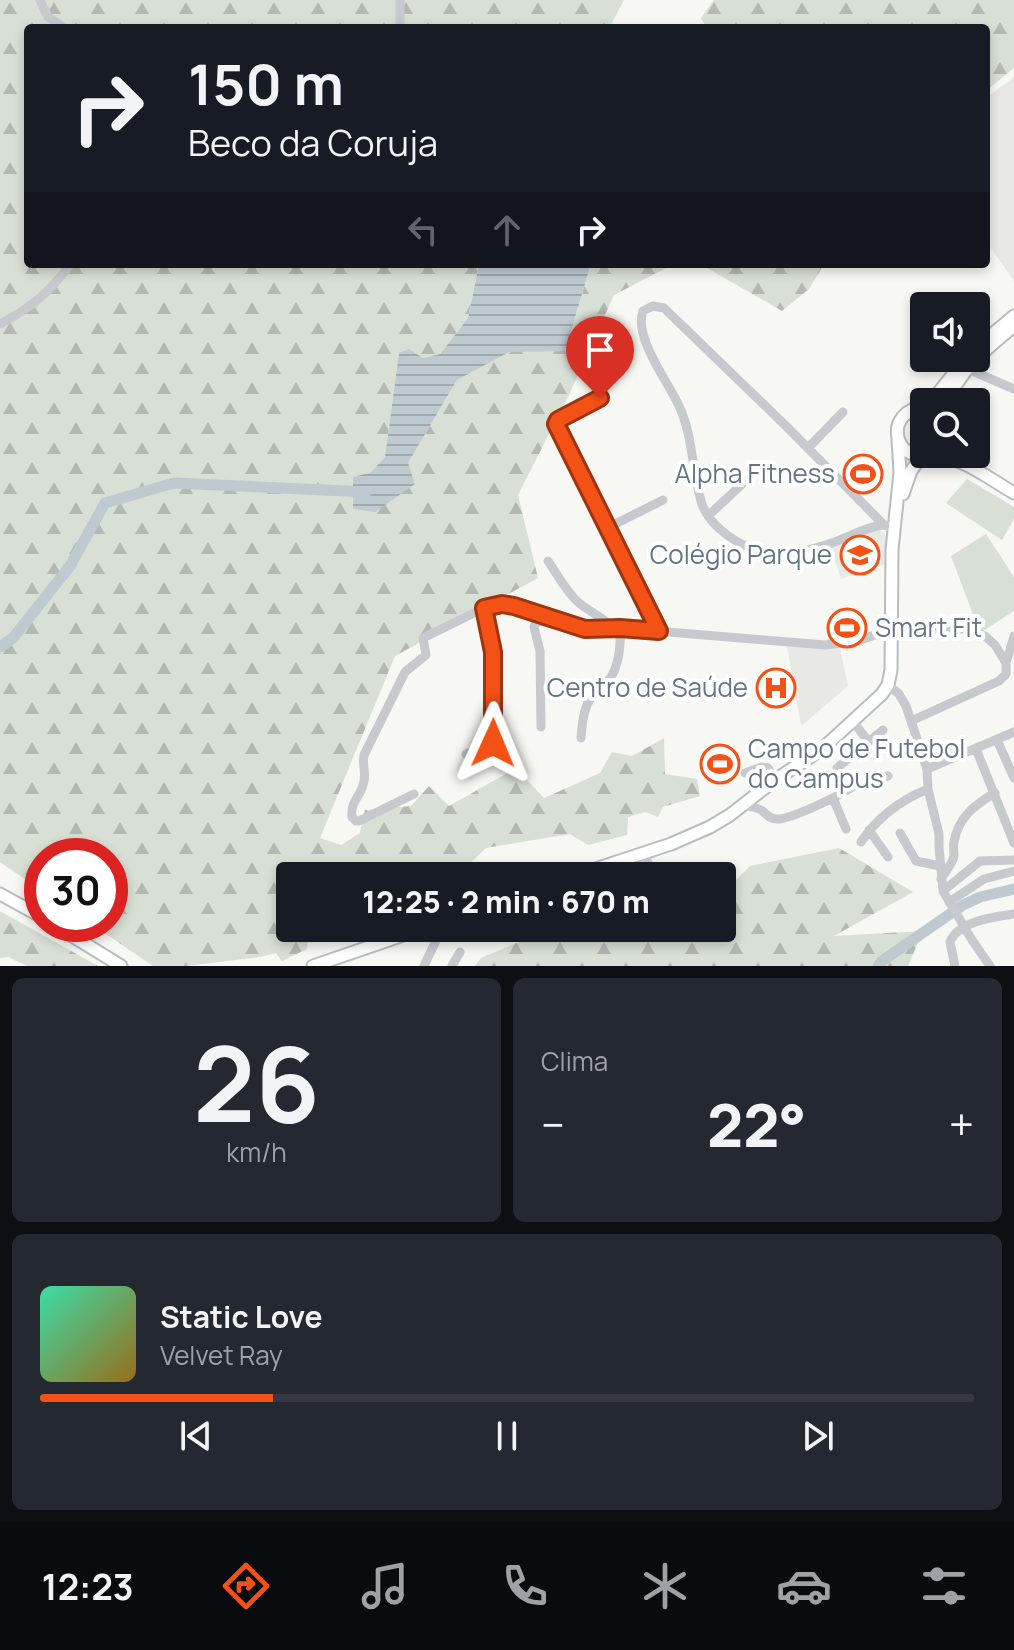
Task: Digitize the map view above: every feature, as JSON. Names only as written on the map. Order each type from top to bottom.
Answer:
[{"type":"main road","points":[[990,336],[1014,316]]},
{"type":"main road","points":[[990,347],[1014,326]]},
{"type":"main road","points":[[944,388],[959,372]]},
{"type":"main road","points":[[897,509],[900,472],[897,428],[901,418],[910,410]]},
{"type":"main road","points":[[898,440],[910,454]]},
{"type":"main road","points":[[617,862],[710,827],[822,749],[877,700],[888,685],[891,670],[889,526],[914,468]]},
{"type":"main road","points":[[972,468],[1014,493]]},
{"type":"main road","points":[[986,468],[1014,485]]},
{"type":"main road","points":[[0,894],[24,907]]},
{"type":"main road","points":[[82,942],[121,966]]},
{"type":"main road","points":[[313,966],[383,942]]},
{"type":"street","points":[[40,0],[48,17],[58,24]]},
{"type":"street","points":[[400,0],[400,24]]},
{"type":"street","points":[[0,324],[51,290],[68,268]]},
{"type":"street","points":[[646,308],[664,308],[889,526],[870,527],[813,548],[772,553],[754,550],[722,531],[708,516],[700,499],[680,407],[641,328],[641,315],[646,308]]},
{"type":"street","points":[[982,372],[1014,389]]},
{"type":"street","points":[[600,398],[558,420],[557,425],[659,631]]},
{"type":"street","points":[[808,448],[843,412]]},
{"type":"street","points":[[708,516],[754,473]]},
{"type":"street","points":[[607,528],[663,500]]},
{"type":"street","points":[[548,561],[576,600],[617,628],[620,646],[614,671],[589,701],[581,738]]},
{"type":"street","points":[[414,794],[359,821],[352,817],[352,805],[365,780],[364,755],[405,672],[426,655],[423,638],[484,608],[502,604],[585,629]]},
{"type":"street","points":[[484,608],[493,652],[493,756]]},
{"type":"street","points":[[541,727],[540,651],[534,627],[540,621],[567,629],[617,628],[835,645],[858,641],[891,629],[964,629],[990,640],[1006,663]]},
{"type":"street","points":[[911,721],[994,684],[1006,674],[1014,636]]},
{"type":"street","points":[[888,685],[903,700],[927,769],[928,789],[939,834],[943,891],[990,966]]},
{"type":"street","points":[[853,722],[869,742]]},
{"type":"street","points":[[837,768],[883,730]]},
{"type":"street","points":[[927,769],[1014,732]]},
{"type":"street","points":[[997,740],[1014,778]]},
{"type":"street","points":[[466,754],[493,743]]},
{"type":"street","points":[[976,749],[1014,843]]},
{"type":"street","points":[[745,773],[768,768],[775,780]]},
{"type":"street","points":[[742,805],[780,820],[833,798],[858,782],[888,776]]},
{"type":"street","points":[[861,842],[878,820],[928,789]]},
{"type":"street","points":[[761,790],[761,810]]},
{"type":"street","points":[[941,879],[953,859],[954,842],[966,813],[995,793]]},
{"type":"street","points":[[833,798],[846,829]]},
{"type":"street","points":[[869,830],[888,857]]},
{"type":"street","points":[[900,833],[916,861],[940,866]]},
{"type":"street","points":[[643,853],[648,862]]},
{"type":"street","points":[[943,891],[980,861],[1014,860]]},
{"type":"street","points":[[949,902],[984,879],[1014,871]]},
{"type":"street","points":[[955,966],[951,939],[964,927],[1014,914]]},
{"type":"street","points":[[424,966],[435,942]]},
{"type":"street","points":[[452,966],[460,952]]},
{"type":"shaded area","points":[[1014,77],[1014,281],[990,247],[990,95]]},
{"type":"shaded area","points":[[478,268],[590,268],[565,351],[509,352],[457,380],[408,463],[415,484],[375,512],[353,509],[353,477],[370,473],[385,457],[399,353],[409,349],[423,358],[440,354],[468,318]]},
{"type":"shaded area","name":"Colégio Parque","points":[[878,530],[886,538],[886,564],[841,579],[830,545]]},
{"type":"shaded area","points":[[787,646],[840,648],[848,686],[801,726]]},
{"type":"green space","points":[[0,0],[624,0],[611,24],[24,24],[24,268],[478,268],[468,318],[440,354],[423,358],[399,354],[385,457],[370,473],[408,463],[457,380],[509,351],[565,351],[590,268],[666,268],[614,295],[568,397],[518,495],[538,578],[395,656],[320,838],[341,845],[360,833],[365,810],[411,806],[429,786],[449,806],[516,768],[544,798],[600,773],[612,752],[632,756],[664,738],[665,774],[697,779],[700,796],[663,807],[658,817],[645,812],[628,817],[627,835],[588,845],[570,834],[486,848],[471,862],[276,862],[276,942],[308,942],[307,949],[282,961],[276,953],[186,966],[153,966],[118,942],[128,942],[128,838],[24,838],[24,879],[0,862]]},
{"type":"green space","points":[[714,0],[1014,0],[1014,68],[990,88],[990,24],[705,24],[701,18]]},
{"type":"green space","points":[[707,268],[822,268],[809,289],[782,311]]},
{"type":"green space","points":[[967,479],[1014,507],[1014,519],[1002,540],[946,503]]},
{"type":"green space","points":[[986,534],[1014,577],[1014,611],[980,633],[951,556]]},
{"type":"green space","points":[[839,848],[913,892],[834,936],[923,931],[908,966],[475,966],[481,958],[519,942],[736,942],[736,880],[750,866]]},
{"type":"green space","points":[[0,911],[24,924],[24,942],[55,942],[98,966],[27,966],[8,957],[0,958]]},
{"type":"waterway","points":[[0,647],[13,638],[70,566],[105,503],[174,483],[366,492]]},
{"type":"waterway","points":[[878,966],[963,905],[980,897],[1014,889]]},
{"type":"place","name":"Alpha Fitness","points":[[863,474]]},
{"type":"place","name":"Colégio Parque","points":[[860,555]]},
{"type":"place","name":"Smart Fit","points":[[847,628]]},
{"type":"place","name":"Centro de Saúde","points":[[776,688]]},
{"type":"place","name":"Campo de Futebol do Campus","points":[[720,764]]},
{"type":"route","points":[[493,743],[493,652],[484,608],[502,604],[514,606],[585,629],[659,631],[556,424],[558,420],[600,398]]}]
